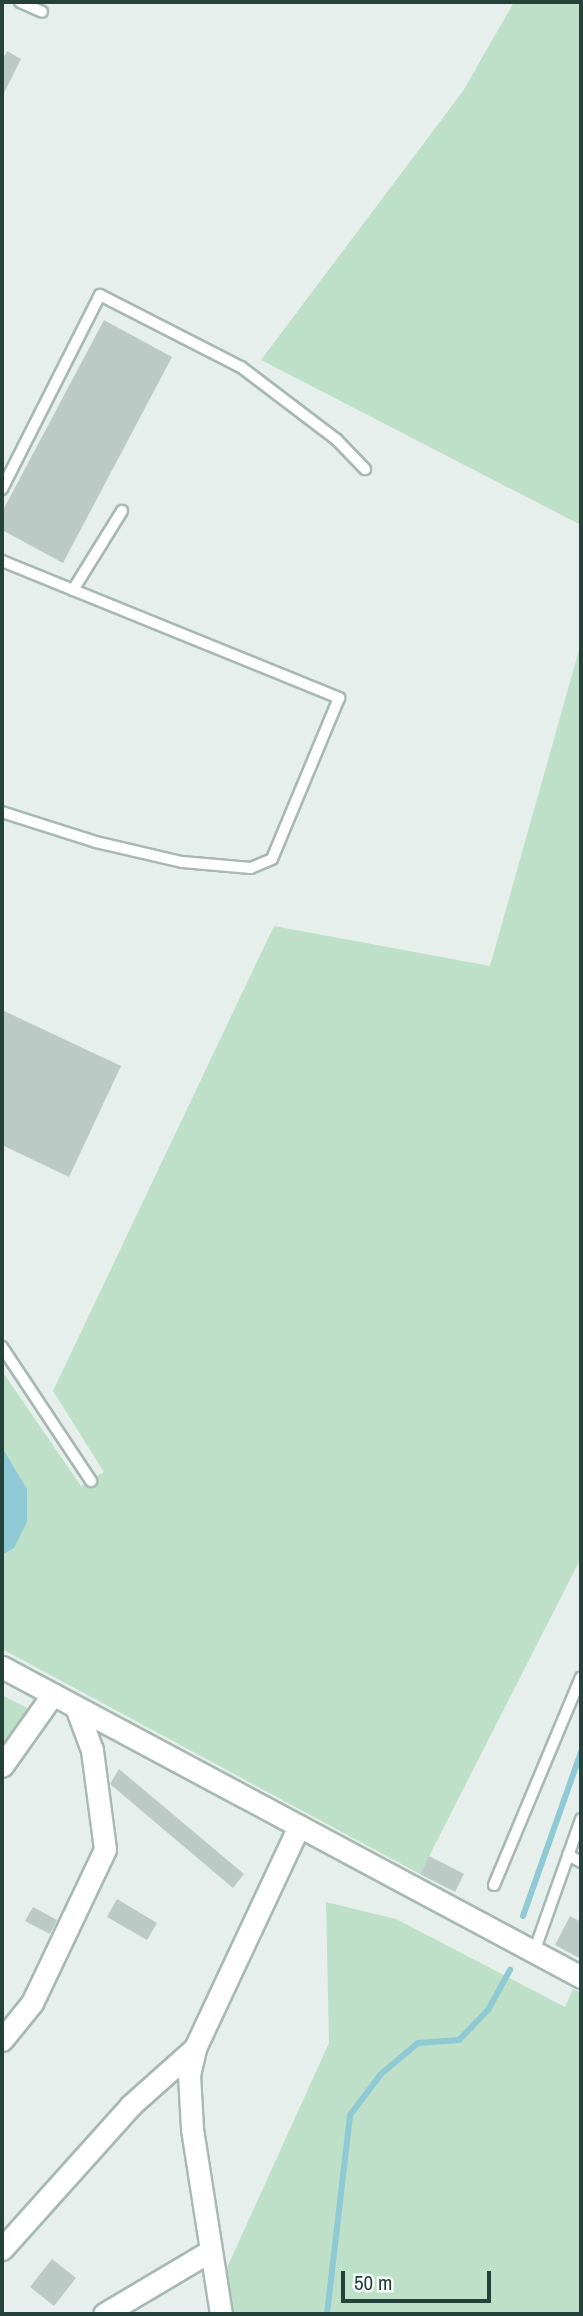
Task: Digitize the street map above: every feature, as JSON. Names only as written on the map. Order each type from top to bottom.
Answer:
[{"type":"street","points":[[2,1667],[581,1978]]},
{"type":"street","points":[[2,1766],[53,1694]]},
{"type":"street","points":[[2,2040],[32,2003],[104,1849],[92,1750],[76,1707]]},
{"type":"street","points":[[221,2314],[192,2129],[189,2075],[195,2048],[299,1826]]},
{"type":"street","points":[[2,2249],[131,2105],[195,2048]]},
{"type":"street","points":[[104,2314],[210,2251]]},
{"type":"lane","points":[[20,2],[42,12]]},
{"type":"lane","points":[[2,489],[100,296],[241,367],[336,439],[365,469]]},
{"type":"lane","points":[[73,590],[122,511]]},
{"type":"lane","points":[[2,561],[339,698],[272,859],[251,867],[183,862],[96,842],[2,812]]},
{"type":"lane","points":[[2,1347],[91,1481]]},
{"type":"lane","points":[[494,1885],[581,1677]]},
{"type":"lane","points":[[534,1952],[581,1819]]},
{"type":"lane","points":[[568,1855],[581,1862]]},
{"type":"green space","points":[[514,2],[581,2],[581,525],[261,360],[463,91]]},
{"type":"green space","points":[[581,643],[581,1558],[420,1874],[2,1649],[2,1555],[14,1548],[27,1489],[2,1447],[2,1371],[81,1486],[104,1472],[53,1391],[274,926],[490,966]]},
{"type":"green space","points":[[2,1695],[31,1710],[2,1766]]},
{"type":"green space","points":[[326,1902],[396,1919],[565,2007],[573,1989],[581,1993],[581,2314],[221,2314],[216,2292],[329,2043]]},
{"type":"water","points":[[2,1447],[27,1489],[27,1522],[14,1548],[2,1555]]},
{"type":"building","points":[[7,51],[21,59],[2,97],[2,61]]},
{"type":"building","points":[[104,320],[172,357],[63,563],[2,530],[2,512]]},
{"type":"building","points":[[2,1010],[121,1066],[69,1177],[2,1145]]},
{"type":"building","points":[[119,1769],[244,1874],[233,1888],[110,1784]]},
{"type":"building","points":[[429,1856],[464,1874],[455,1892],[420,1874]]},
{"type":"building","points":[[117,1899],[157,1923],[147,1940],[107,1917]]},
{"type":"building","points":[[33,1907],[57,1920],[50,1934],[25,1921]]},
{"type":"building","points":[[570,1916],[581,1922],[581,1959],[555,1945]]},
{"type":"building","points":[[52,2259],[76,2278],[54,2306],[30,2287]]},
{"type":"waterway","points":[[523,1916],[581,1752]]},
{"type":"waterway","points":[[327,2314],[350,2115],[381,2074],[418,2043],[459,2040],[488,2010],[510,1970]]}]
